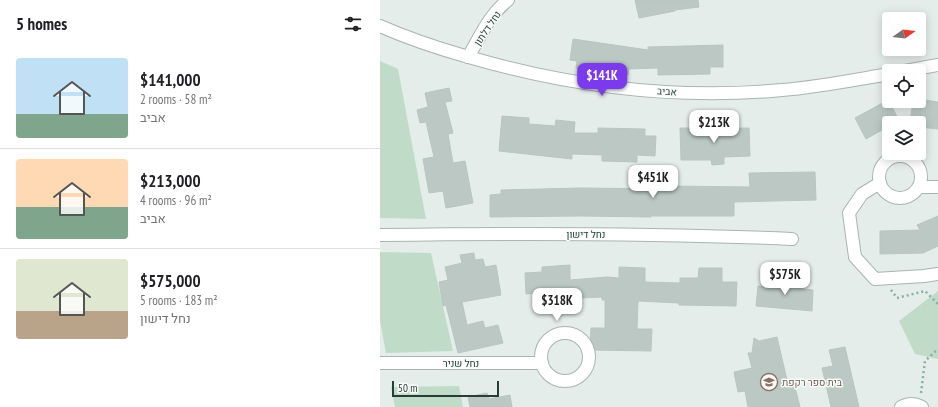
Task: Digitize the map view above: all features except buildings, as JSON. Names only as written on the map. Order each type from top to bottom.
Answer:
[{"type":"street","name":"נחל דלתון","points":[[468,57],[488,23],[508,0]]},
{"type":"street","name":"אביב","points":[[380,26],[443,49],[498,66],[556,78],[613,87],[670,92],[727,93],[782,90],[882,75]]},
{"type":"street","points":[[926,67],[938,65]]},
{"type":"street","points":[[903,156],[909,158],[915,162],[919,168],[921,174],[919,187],[908,197],[894,197],[883,189],[880,182],[881,169],[890,159],[903,156]]},
{"type":"street","points":[[880,182],[862,194],[848,213],[855,257],[875,279],[938,274]]},
{"type":"street","points":[[919,187],[938,187]]},
{"type":"street","name":"נחל דישון","points":[[380,235],[594,234],[792,239]]},
{"type":"street","name":"נחל שניר","points":[[380,363],[542,363]]},
{"type":"street","points":[[901,407],[907,404],[921,406]]},
{"type":"path","points":[[882,278],[897,298],[926,291],[938,304]]},
{"type":"path","points":[[921,406],[925,360],[938,349]]},
{"type":"green space","points":[[380,61],[398,69],[426,219],[380,218]]},
{"type":"green space","points":[[380,252],[431,253],[453,351],[386,353],[380,321]]},
{"type":"green space","points":[[938,291],[938,359],[915,354],[899,321]]},
{"type":"green space","points":[[459,386],[463,407],[395,407],[391,387]]},
{"type":"place","name":"בית ספר רקפת","points":[[769,382]]}]
